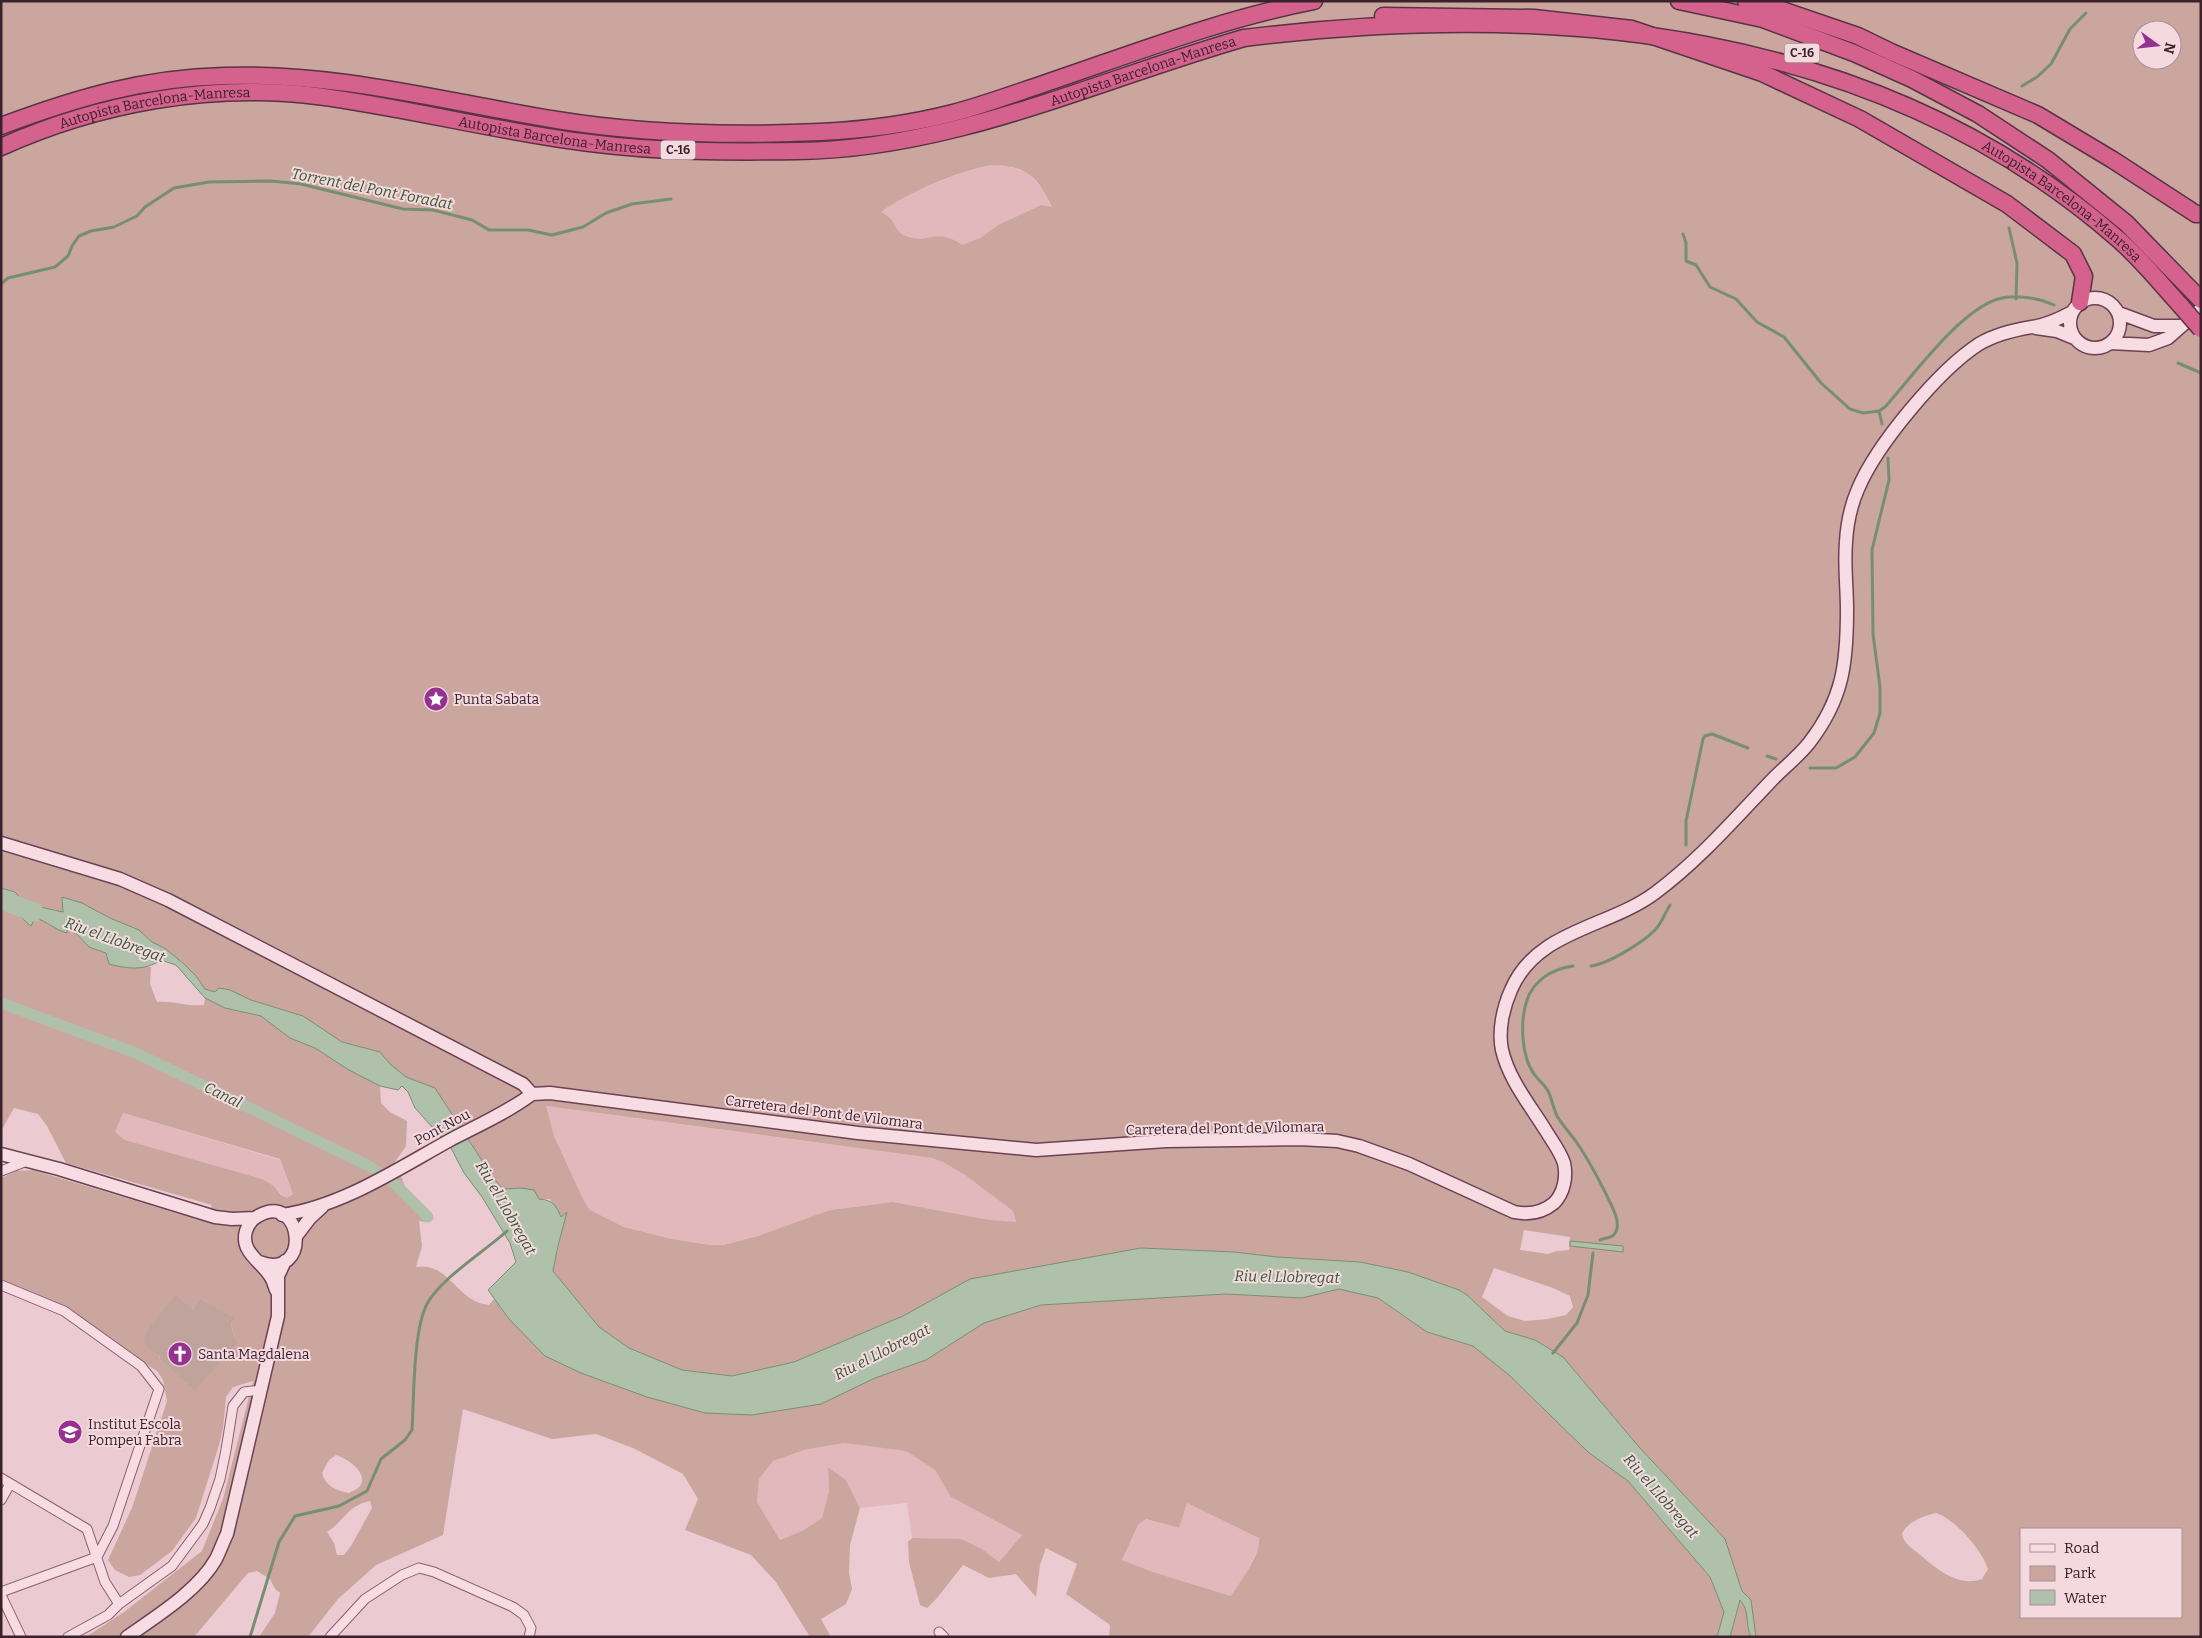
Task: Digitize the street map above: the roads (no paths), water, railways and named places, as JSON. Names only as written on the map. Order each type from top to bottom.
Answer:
[{"type":"highway","name":"Autopista Barcelona-Manresa","points":[[1,126],[64,103],[118,89],[161,81],[221,76],[264,76],[329,80],[386,87],[559,120],[637,129],[746,134],[821,132],[890,125],[954,113],[1198,30],[1257,13],[1314,1]]},
{"type":"highway","name":"Autopista Barcelona-Manresa","points":[[1679,1],[1763,19],[1854,53],[1912,79],[1978,114],[2048,160],[2126,223],[2197,296]]},
{"type":"highway","points":[[1746,1],[1770,6],[1858,36],[2038,115],[2113,160],[2196,214],[2201,214]]},
{"type":"highway","name":"Autopista Barcelona-Manresa","points":[[1,147],[36,131],[86,114],[130,105],[193,96],[249,92],[321,97],[588,143],[640,148],[743,152],[819,151],[885,145],[983,123],[1248,36],[1364,10],[1424,3],[1495,2]]},
{"type":"highway","points":[[1348,14],[1534,18],[1632,29],[1762,73],[1860,119],[2007,204],[2073,254],[2084,276],[2076,307]]},
{"type":"highway","name":"Autopista Barcelona-Manresa","points":[[1794,50],[1882,84],[1992,144],[2036,174],[2123,243],[2201,329]]},
{"type":"street","points":[[2182,326],[2154,326],[2119,313],[2112,304],[2102,298],[2091,297],[2076,307],[2070,325],[2074,338],[2091,348],[2101,348],[2110,344],[2149,345],[2168,338],[2182,326],[2201,309]]},
{"type":"street","name":"Carretera del Pont de Vilomara","points":[[529,1097],[566,1093],[858,1133],[1036,1150],[1166,1141],[1299,1139],[1337,1141],[1359,1146],[1408,1164],[1514,1212],[1530,1214],[1544,1210],[1561,1194],[1565,1171],[1557,1148],[1508,1069],[1502,1047],[1503,1015],[1511,989],[1521,970],[1536,954],[1560,938],[1602,922],[1651,896],[1668,883],[1706,849],[1783,767],[1807,745],[1825,719],[1844,675],[1847,609],[1846,541],[1850,514],[1867,471],[1908,413],[1956,361],[1982,342],[2014,329],[2033,327],[2054,321],[2076,307]]},
{"type":"street","points":[[2110,344],[2119,330],[2119,313]]},
{"type":"street","name":"Carretera del Pont de Vilomara","points":[[2033,327],[2057,331],[2074,338]]},
{"type":"street","points":[[1,843],[120,879],[168,900],[523,1084],[529,1097]]},
{"type":"street","name":"Pont Nou","points":[[326,1204],[374,1181],[529,1097]]},
{"type":"street","points":[[1,1154],[56,1168],[215,1217],[232,1220],[255,1218],[268,1212],[282,1215],[305,1211],[326,1204]]},
{"type":"street","points":[[1,1171],[28,1161]]},
{"type":"street","points":[[260,1262],[275,1265],[284,1261],[294,1251],[297,1235],[310,1218],[326,1204]]},
{"type":"street","points":[[282,1215],[293,1224],[297,1235]]},
{"type":"street","points":[[215,1217],[230,1224],[245,1239]]},
{"type":"street","points":[[255,1218],[248,1225],[245,1239],[249,1253],[260,1262],[271,1277],[277,1291]]},
{"type":"street","points":[[127,1637],[167,1609],[201,1578],[215,1560],[227,1534],[278,1316],[278,1276],[284,1261]]},
{"type":"street","points":[[1,1285],[64,1311],[141,1366],[159,1389],[113,1526],[97,1556],[1,1594],[21,1637]]},
{"type":"street","points":[[68,1637],[108,1615],[172,1566],[203,1524],[220,1479],[233,1406],[244,1392],[261,1390]]},
{"type":"street","points":[[1,1478],[87,1529],[105,1582],[120,1604]]},
{"type":"street","points":[[1,1500],[10,1484]]},
{"type":"street","points":[[330,1637],[365,1599],[402,1576],[419,1568],[434,1572],[512,1607],[524,1615],[530,1632]]},
{"type":"water","points":[[1,888],[15,892],[20,898],[40,907],[63,912],[62,897],[82,903],[110,918],[139,930],[152,942],[166,949],[185,965],[205,989],[215,992],[219,988],[230,990],[251,1000],[303,1016],[342,1042],[380,1052],[390,1064],[406,1077],[435,1088],[494,1179],[503,1189],[521,1188],[534,1190],[539,1199],[553,1204],[561,1217],[567,1212],[553,1271],[599,1327],[629,1348],[682,1370],[732,1376],[794,1362],[903,1316],[970,1279],[1141,1248],[1234,1252],[1277,1257],[1360,1262],[1408,1272],[1459,1290],[1467,1295],[1505,1331],[1535,1340],[1563,1357],[1639,1447],[1725,1539],[1742,1591],[1751,1600],[1756,1637],[1751,1637],[1745,1608],[1740,1600],[1730,1637],[1717,1637],[1724,1612],[1710,1577],[1628,1481],[1588,1452],[1509,1375],[1473,1346],[1427,1332],[1378,1298],[1339,1289],[1302,1298],[1226,1294],[1041,1305],[984,1323],[926,1360],[875,1378],[821,1404],[752,1415],[705,1413],[647,1397],[581,1373],[545,1356],[509,1319],[488,1290],[516,1262],[510,1243],[482,1197],[464,1173],[451,1148],[415,1108],[408,1092],[402,1086],[398,1090],[380,1086],[349,1070],[315,1048],[290,1038],[261,1016],[225,1008],[205,998],[176,965],[161,960],[149,966],[136,968],[109,964],[106,953],[89,947],[71,928],[67,927],[67,933],[35,918],[31,926],[10,903],[7,901],[1,903]]},
{"type":"water","points":[[1570,1241],[1623,1246],[1623,1252],[1570,1246]]},
{"type":"waterway","points":[[2022,86],[2037,77],[2051,64],[2070,29],[2086,13]]},
{"type":"waterway","name":"Torrent del Pont Foradat","points":[[1,284],[8,278],[55,267],[68,256],[79,236],[91,231],[114,227],[137,216],[145,207],[174,188],[209,182],[271,181],[301,184],[403,209],[433,210],[472,220],[489,230],[528,230],[552,235],[583,227],[606,213],[632,204],[671,199]]},
{"type":"waterway","points":[[2009,228],[2017,263],[2016,299]]},
{"type":"waterway","points":[[1683,234],[1686,243],[1686,261],[1696,265],[1710,287],[1736,299],[1757,322],[1784,337],[1821,383],[1850,409],[1863,413],[1879,411],[1885,407],[1937,346],[1968,317],[1983,306],[1998,299],[2011,297],[2041,300],[2054,305]]},
{"type":"waterway","points":[[2178,363],[2201,373]]},
{"type":"waterway","points":[[1879,411],[1882,424]]},
{"type":"waterway","points":[[1810,768],[1836,768],[1855,757],[1874,733],[1880,713],[1880,687],[1873,634],[1872,550],[1889,480],[1888,458]]},
{"type":"waterway","points":[[1686,845],[1686,821],[1703,739],[1705,736],[1712,734],[1748,748]]},
{"type":"waterway","points":[[1767,756],[1776,759]]},
{"type":"waterway","name":"Riu el Llobregat","points":[[1,900],[34,912]]},
{"type":"waterway","points":[[1591,966],[1616,957],[1643,940],[1658,926],[1670,905]]},
{"type":"waterway","points":[[1573,966],[1551,973],[1534,987],[1527,1000],[1523,1017],[1523,1038],[1526,1058],[1530,1066],[1548,1091],[1557,1116],[1585,1156],[1614,1212],[1617,1220],[1616,1232],[1613,1236],[1600,1240]]},
{"type":"waterway","name":"Canal","points":[[1,1003],[136,1053],[369,1166],[392,1181],[428,1217]]},
{"type":"waterway","points":[[250,1637],[279,1542],[295,1516],[339,1506],[367,1491],[381,1459],[405,1440],[412,1430],[419,1330],[427,1304],[452,1275],[507,1231]]},
{"type":"waterway","points":[[1553,1353],[1577,1323],[1588,1295],[1593,1253]]},
{"type":"place","name":"Punta Sabata","points":[[436,699]]},
{"type":"place","name":"Santa Magdalena","points":[[180,1354]]},
{"type":"place","name":"Institut Escola Pompeu Fabra","points":[[70,1432]]}]
